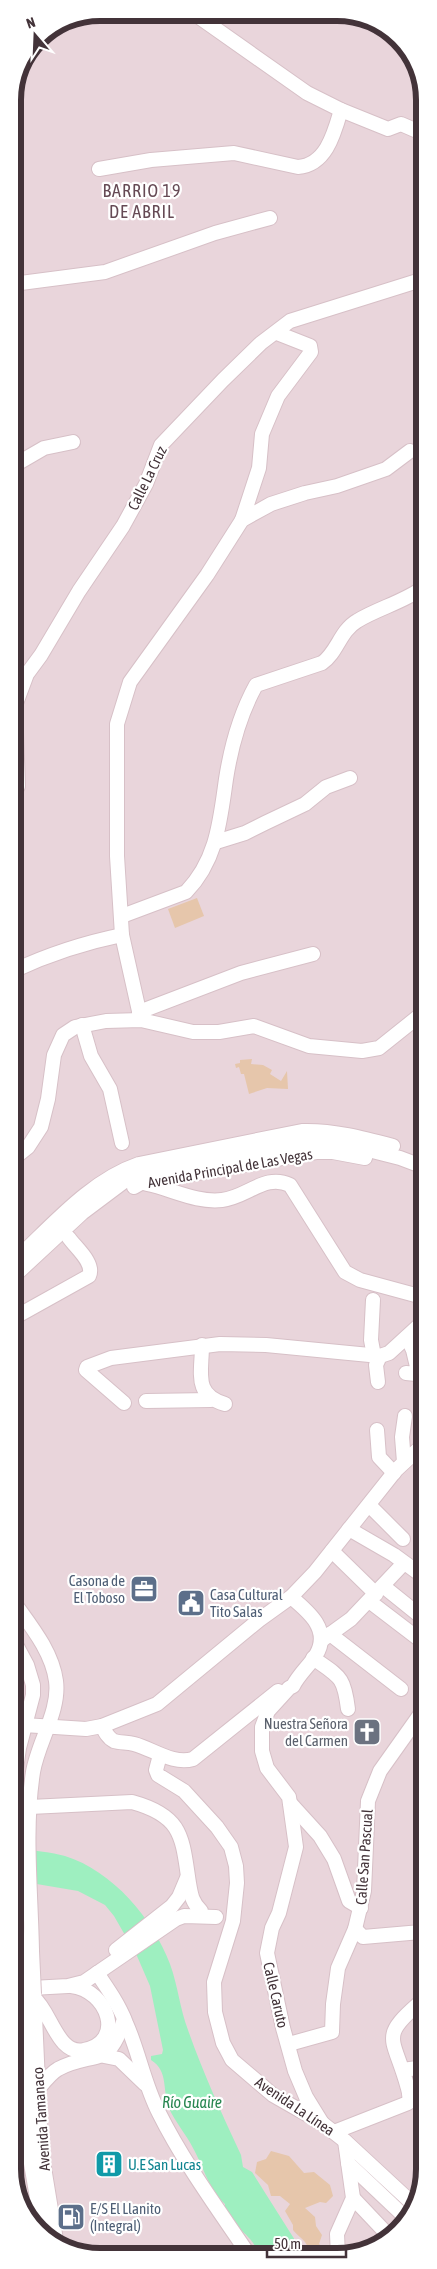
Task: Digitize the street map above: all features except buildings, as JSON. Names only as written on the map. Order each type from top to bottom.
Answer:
[{"type":"street","points":[[205,21],[307,93],[341,110],[388,129],[400,124],[416,131]]},
{"type":"street","points":[[99,169],[151,160],[234,153],[298,167],[306,166],[314,164],[329,145],[341,110]]},
{"type":"street","points":[[21,283],[105,272],[192,240],[270,218]]},
{"type":"street","name":"Calle La Cruz","points":[[21,690],[27,674],[41,655],[79,591],[123,526],[146,484],[161,446],[223,380],[261,343],[277,333],[290,321],[416,282]]},
{"type":"street","points":[[140,1016],[122,935],[117,856],[117,724],[130,682],[207,575],[242,520],[258,468],[262,434],[278,396],[311,352],[310,346],[277,333]]},
{"type":"street","points":[[21,461],[44,448],[73,442]]},
{"type":"street","points":[[242,520],[270,504],[305,492],[337,486],[386,469],[410,451]]},
{"type":"street","points":[[122,916],[186,892],[193,884],[216,842],[233,746],[246,703],[256,685],[322,663],[328,658],[346,631],[357,621],[416,593]]},
{"type":"street","points":[[216,842],[245,833],[265,824],[305,804],[326,787],[350,778]]},
{"type":"street","points":[[21,967],[80,944],[122,935]]},
{"type":"street","points":[[21,1153],[28,1148],[41,1127],[57,1047],[63,1035],[82,1025],[140,1016],[241,973],[313,954]]},
{"type":"street","points":[[140,1016],[193,1032],[218,1032],[254,1026],[309,1046],[362,1051],[379,1048],[416,1018]]},
{"type":"street","points":[[82,1025],[91,1056],[110,1088],[122,1143]]},
{"type":"street","name":"Avenida Principal de Las Vegas","points":[[21,1255],[91,1191],[124,1169],[139,1164],[302,1131],[319,1130],[370,1140],[416,1155]]},
{"type":"street","points":[[21,1270],[82,1213],[126,1180],[152,1171],[317,1142],[337,1142],[400,1158],[416,1165]]},
{"type":"street","name":"Avenida Principal de Las Vegas","points":[[21,1282],[100,1209],[123,1192],[141,1183],[316,1152],[333,1152],[404,1167],[416,1168]]},
{"type":"street","points":[[400,1158],[416,1158]]},
{"type":"street","points":[[141,1183],[202,1200],[221,1200],[239,1197],[270,1180],[284,1182],[290,1185],[345,1272],[360,1280],[416,1294]]},
{"type":"street","points":[[21,1315],[89,1276],[92,1270],[90,1265],[68,1238]]},
{"type":"street","points":[[373,1300],[371,1340],[377,1356],[378,1382]]},
{"type":"street","points":[[124,1403],[86,1370],[87,1367],[104,1359],[202,1345],[266,1345],[377,1356],[389,1353],[416,1328]]},
{"type":"street","points":[[407,1337],[416,1363]]},
{"type":"street","points":[[202,1345],[202,1384],[211,1400]]},
{"type":"street","points":[[406,1373],[416,1374]]},
{"type":"street","points":[[146,1401],[211,1400],[225,1404]]},
{"type":"street","points":[[404,1416],[402,1437],[404,1462]]},
{"type":"street","points":[[377,1430],[379,1457],[394,1473]]},
{"type":"street","points":[[24,1725],[74,1730],[102,1726],[157,1704],[259,1620],[291,1597],[332,1552],[394,1473],[416,1451]]},
{"type":"street","points":[[369,1504],[403,1539]]},
{"type":"street","points":[[349,1529],[416,1572]]},
{"type":"street","points":[[332,1552],[416,1635]]},
{"type":"street","points":[[326,1637],[351,1619],[404,1563]]},
{"type":"street","points":[[376,1594],[416,1615]]},
{"type":"street","points":[[291,1597],[312,1614],[326,1637],[401,1689]]},
{"type":"street","points":[[21,1613],[42,1644],[56,1680],[56,1696],[33,1772],[30,1807],[31,1898],[23,1999]]},
{"type":"street","name":"Calle Caruto","points":[[326,1637],[314,1658],[293,1686],[268,1711],[262,1727],[262,1751],[267,1768],[289,1797],[296,1847],[279,1913],[272,1928],[267,1953],[283,2028],[300,2084],[328,2127]]},
{"type":"street","points":[[21,1654],[27,1665],[33,1685],[33,1695],[21,1743]]},
{"type":"street","points":[[314,1658],[340,1677],[346,1688],[348,1709]]},
{"type":"street","points":[[102,1726],[106,1735],[115,1741],[133,1744],[160,1755],[186,1761],[193,1759],[282,1687],[293,1686]]},
{"type":"street","name":"Calle San Pascual","points":[[289,2044],[332,2032],[333,2004],[338,1968],[355,1929],[361,1908],[368,1801],[380,1771],[416,1720]]},
{"type":"street","name":"Avenida La Línea","points":[[160,1755],[156,1770],[158,1775],[184,1791],[217,1827],[231,1848],[237,1883],[233,1921],[214,1982],[215,2012],[223,2043],[232,2060],[273,2095],[328,2127],[345,2140],[409,2200]]},
{"type":"street","points":[[30,1807],[46,1808],[132,1802],[147,1806],[165,1816],[178,1830],[184,1844],[191,1896],[201,1912]]},
{"type":"street","name":"Calle Caruto","points":[[290,1803],[320,1836],[334,1859],[349,1901],[361,1908]]},
{"type":"street","points":[[160,1924],[179,1897],[188,1874]]},
{"type":"street","points":[[23,1999],[84,1982],[95,1970],[160,1924],[188,1910],[233,1921]]},
{"type":"street","points":[[160,1924],[184,1916],[216,1917]]},
{"type":"street","points":[[355,1929],[363,1937],[416,1932]]},
{"type":"street","points":[[21,1939],[26,1952]]},
{"type":"street","points":[[21,1981],[63,1978],[95,1970]]},
{"type":"street","points":[[95,1970],[124,2019],[146,2084],[173,2139],[244,2248]]},
{"type":"street","points":[[23,1999],[42,2005],[54,2031],[65,2045],[73,2050],[91,2048],[103,2039],[107,2029],[106,2011],[99,1999],[91,1993],[78,1987],[68,1986]]},
{"type":"street","name":"Avenida Tamanaco","points":[[23,1999],[38,2088],[35,2151],[54,2232]]},
{"type":"street","name":"Avenida Tamanaco","points":[[23,1999],[42,2222]]},
{"type":"street","points":[[328,2127],[408,2103],[411,2098],[403,2070],[392,2045],[392,2035],[397,2025],[416,2007]]},
{"type":"street","points":[[104,2056],[115,2043],[124,2019]]},
{"type":"street","points":[[38,2088],[58,2070],[104,2056],[119,2059],[146,2084]]},
{"type":"street","points":[[403,2070],[416,2068]]},
{"type":"street","points":[[338,2248],[337,2234],[353,2198],[345,2140]]},
{"type":"street","points":[[21,2154],[35,2151]]},
{"type":"street","points":[[348,2163],[401,2213]]},
{"type":"street","points":[[353,2198],[385,2231]]},
{"type":"shaded area","points":[[100,21],[337,21],[352,23],[372,29],[393,44],[408,65],[415,90],[416,2169],[412,2194],[396,2221],[376,2237],[362,2244],[347,2247],[100,2248],[85,2246],[70,2242],[61,2237],[41,2221],[29,2204],[22,2179],[21,95],[24,80],[32,60],[60,60],[60,33],[75,25]]},
{"type":"shaded area","points":[[197,898],[204,916],[175,928],[168,909]]},
{"type":"shaded area","points":[[252,1059],[251,1064],[263,1065],[272,1070],[270,1074],[281,1081],[287,1071],[288,1089],[267,1088],[249,1094],[244,1074],[241,1074],[239,1067],[236,1068],[235,1064],[240,1063],[240,1060]]},
{"type":"shaded area","points":[[271,2151],[289,2156],[304,2173],[314,2172],[330,2185],[333,2196],[326,2203],[320,2202],[305,2208],[315,2217],[316,2226],[322,2235],[319,2244],[324,2248],[309,2248],[293,2230],[293,2225],[285,2211],[290,2204],[280,2196],[271,2196],[268,2185],[255,2173],[257,2162],[266,2159]]},
{"type":"water","name":"Río Guaire","points":[[21,1849],[65,1856],[83,1863],[115,1885],[142,1914],[163,1947],[170,1964],[188,2030],[206,2078],[241,2155],[243,2167],[252,2172],[300,2248],[256,2248],[227,2215],[225,2204],[210,2185],[197,2155],[171,2113],[167,2102],[163,2076],[157,2065],[151,2060],[151,2056],[162,2054],[163,2050],[150,1986],[137,1956],[114,1916],[105,1905],[78,1891],[21,1881]]},
{"type":"place","name":"Casona de El Toboso","points":[[144,1589]]},
{"type":"place","name":"Casa Cultural Tito Salas","points":[[191,1603]]},
{"type":"place","name":"Nuestra Señora del Carmen","points":[[367,1732]]},
{"type":"place","name":"U.E San Lucas","points":[[109,2164]]},
{"type":"place","name":"E/S El Llanito (Integral)","points":[[71,2217]]},
{"type":"district","name":"BARRIO 19 DE ABRIL","points":[[142,200]]}]
